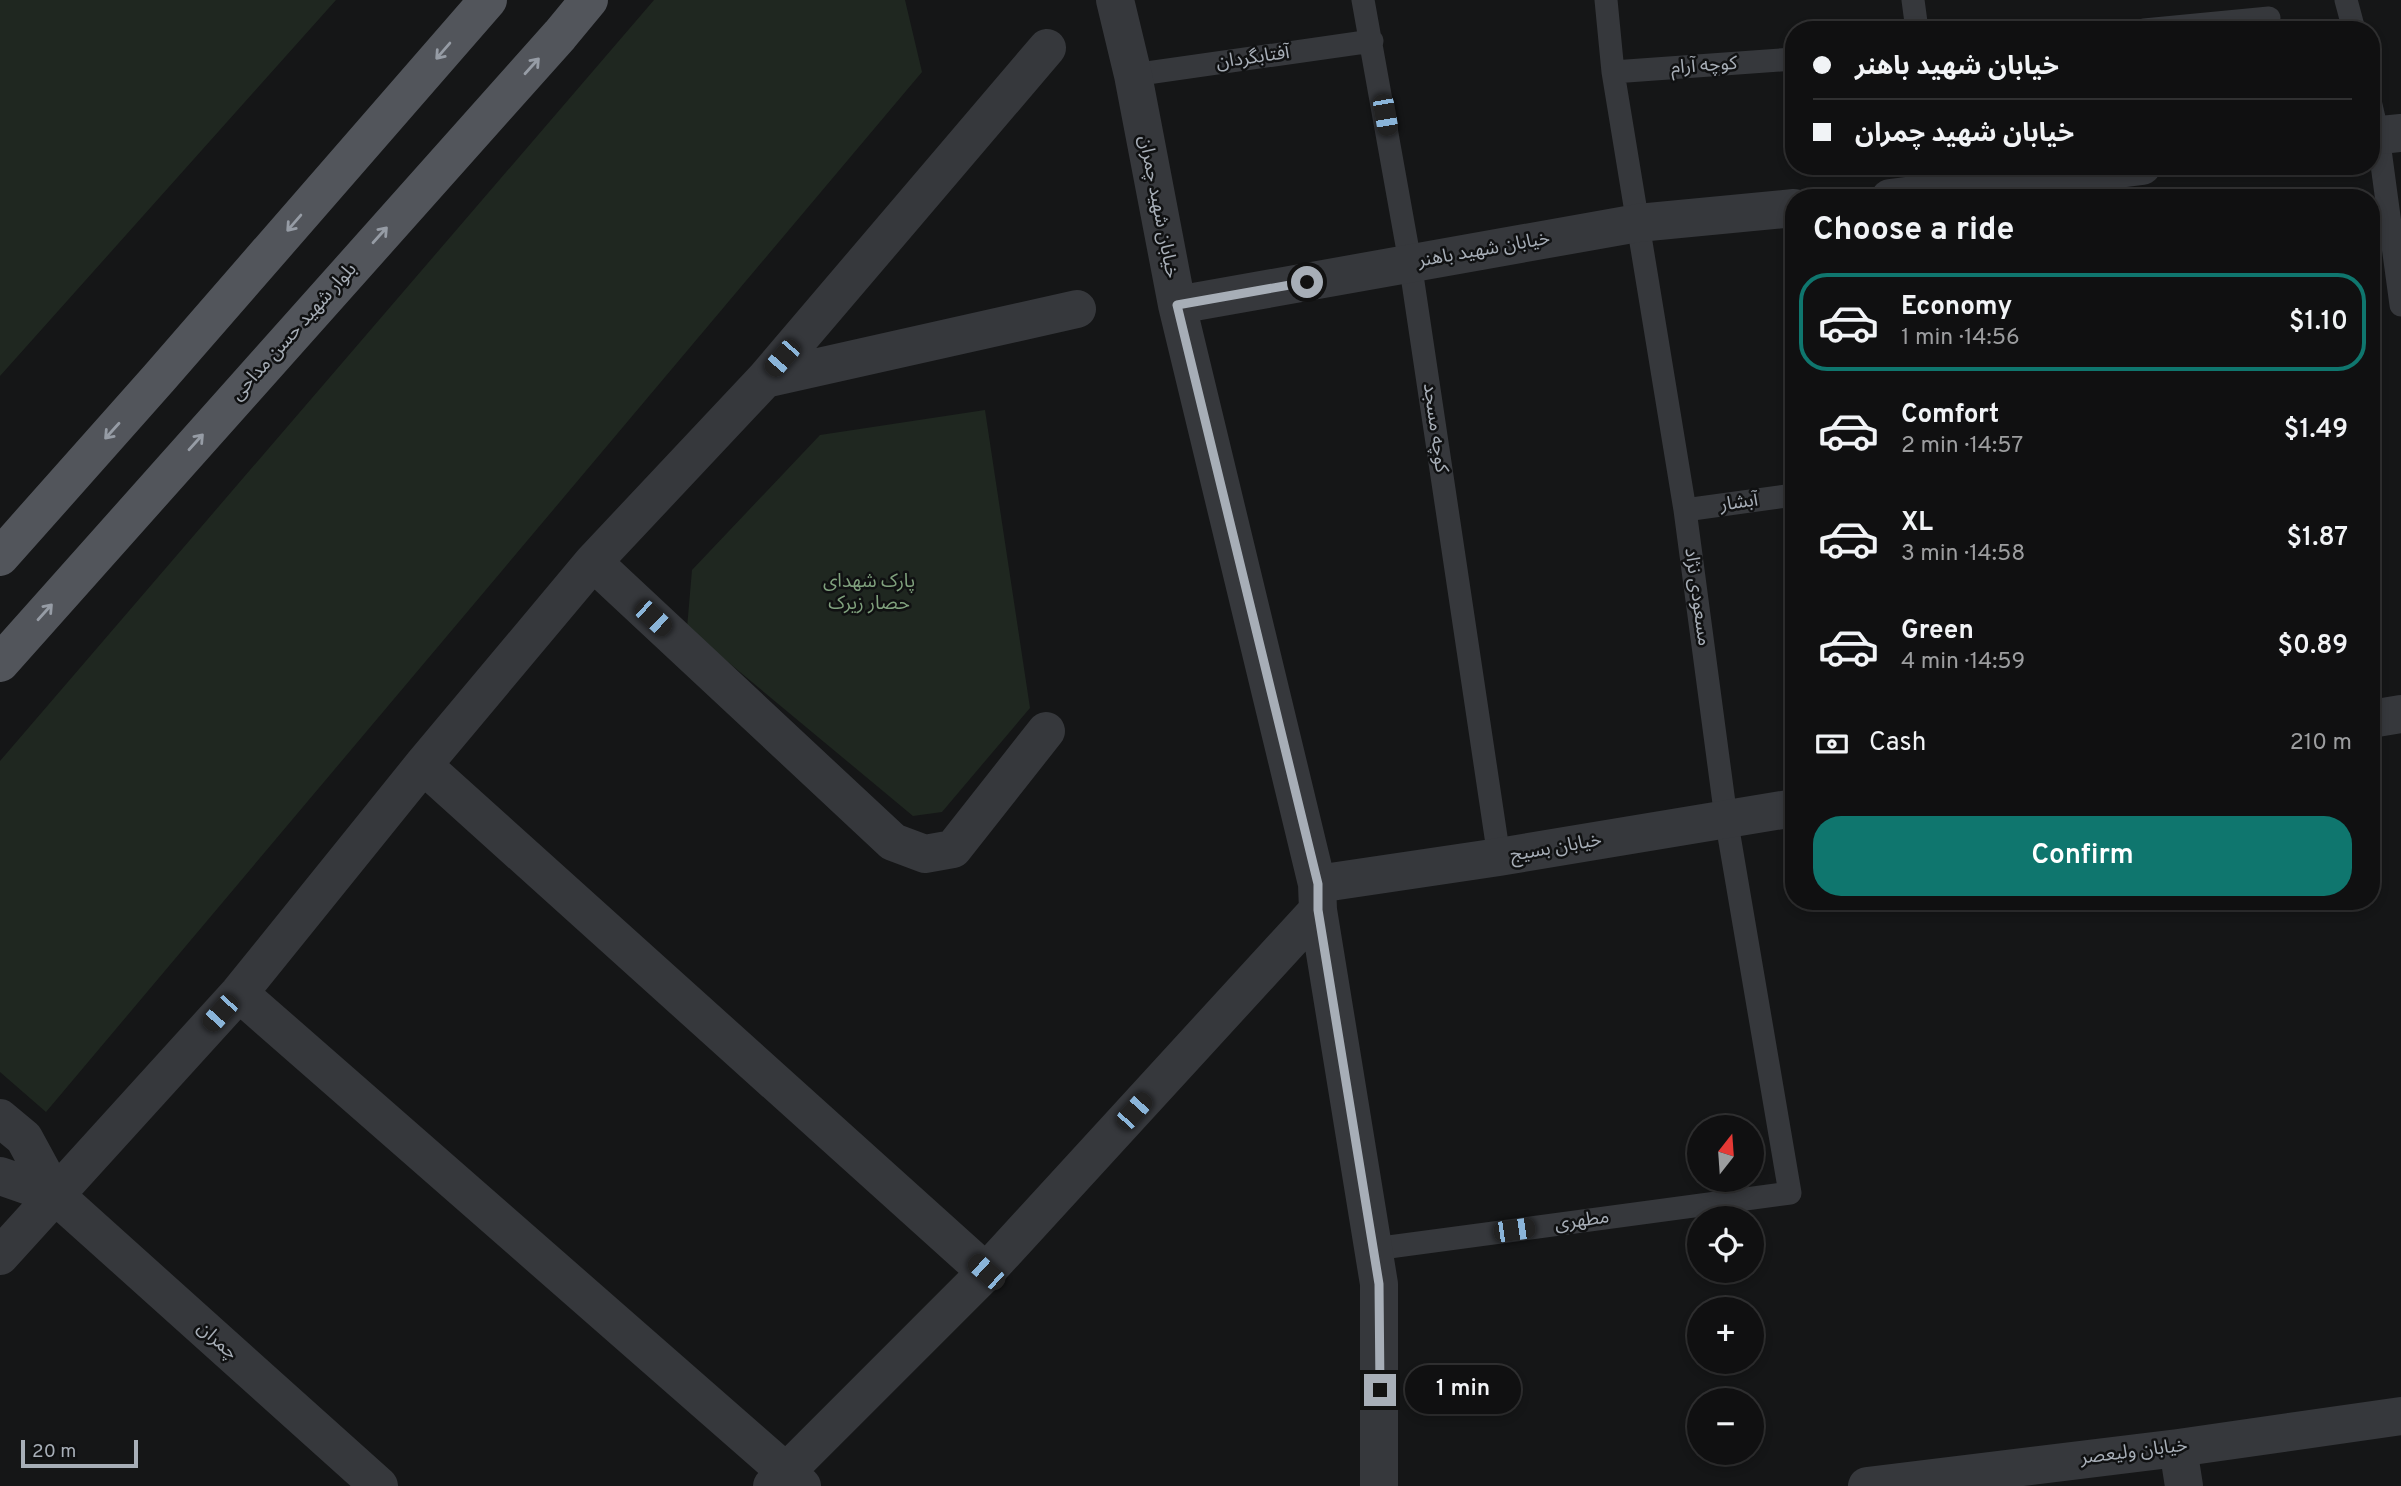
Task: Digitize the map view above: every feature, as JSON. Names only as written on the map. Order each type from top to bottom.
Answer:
[{"type":"main road","points":[[0,557],[488,0]]},
{"type":"main road","name":"بلوار شهید حسن مداحی","points":[[0,663],[589,0]]},
{"type":"street","name":"خیابان شهید چمران","points":[[1115,0],[1133,75],[1177,305],[1318,897],[1379,1284],[1379,1486]]},
{"type":"street","points":[[0,1256],[239,993],[423,765],[593,562],[765,379],[1047,48]]},
{"type":"street","points":[[1944,185],[2048,175]]},
{"type":"street","name":"خیابان شهید باهنر","points":[[1177,305],[1638,223],[1785,209]]},
{"type":"street","points":[[765,379],[1077,309]]},
{"type":"street","points":[[593,562],[892,842],[925,854],[953,849],[1046,731]]},
{"type":"street","points":[[2380,718],[2401,714]]},
{"type":"street","points":[[423,765],[986,1272]]},
{"type":"street","name":"خیابان بسیج","points":[[1318,897],[1499,858],[1785,809]]},
{"type":"street","points":[[239,993],[786,1481],[986,1272],[1318,897]]},
{"type":"street","points":[[0,1118],[24,1138],[55,1195]]},
{"type":"street","points":[[0,1176],[55,1195]]},
{"type":"street","name":"چمران","points":[[55,1195],[379,1486]]},
{"type":"street","name":"خیابان ولیعصر","points":[[1867,1486],[2057,1474],[2178,1448],[2401,1416]]},
{"type":"street","points":[[2178,1448],[2184,1486]]},
{"type":"lane","name":"کوچه مسجد","points":[[1363,0],[1410,262],[1499,858]]},
{"type":"lane","name":"مسعودی نژاد","points":[[1606,0],[1613,72],[1685,510],[1726,818],[1790,1193]]},
{"type":"lane","points":[[1913,0],[1916,21]]},
{"type":"lane","points":[[2346,0],[2352,21]]},
{"type":"lane","points":[[2238,21],[2269,18]]},
{"type":"lane","name":"آفتابگردان","points":[[1133,75],[1372,41]]},
{"type":"lane","name":"کوچه آرام","points":[[1613,72],[1785,60]]},
{"type":"lane","points":[[2380,127],[2401,305]]},
{"type":"lane","name":"آبشار","points":[[1685,510],[1785,496]]},
{"type":"lane","name":"مطهری","points":[[1374,1250],[1790,1193]]},
{"type":"green space","points":[[0,0],[336,0],[0,376]]},
{"type":"green space","points":[[654,0],[905,0],[922,72],[46,1112],[0,1072],[0,761]]},
{"type":"green space","name":"پارک شهدای حصار زیرک","points":[[985,410],[1030,708],[942,812],[913,816],[687,628],[692,570],[820,435]]},
{"type":"route","points":[[1307,282],[1177,305],[1318,884],[1318,910],[1379,1284],[1380,1390]]}]
